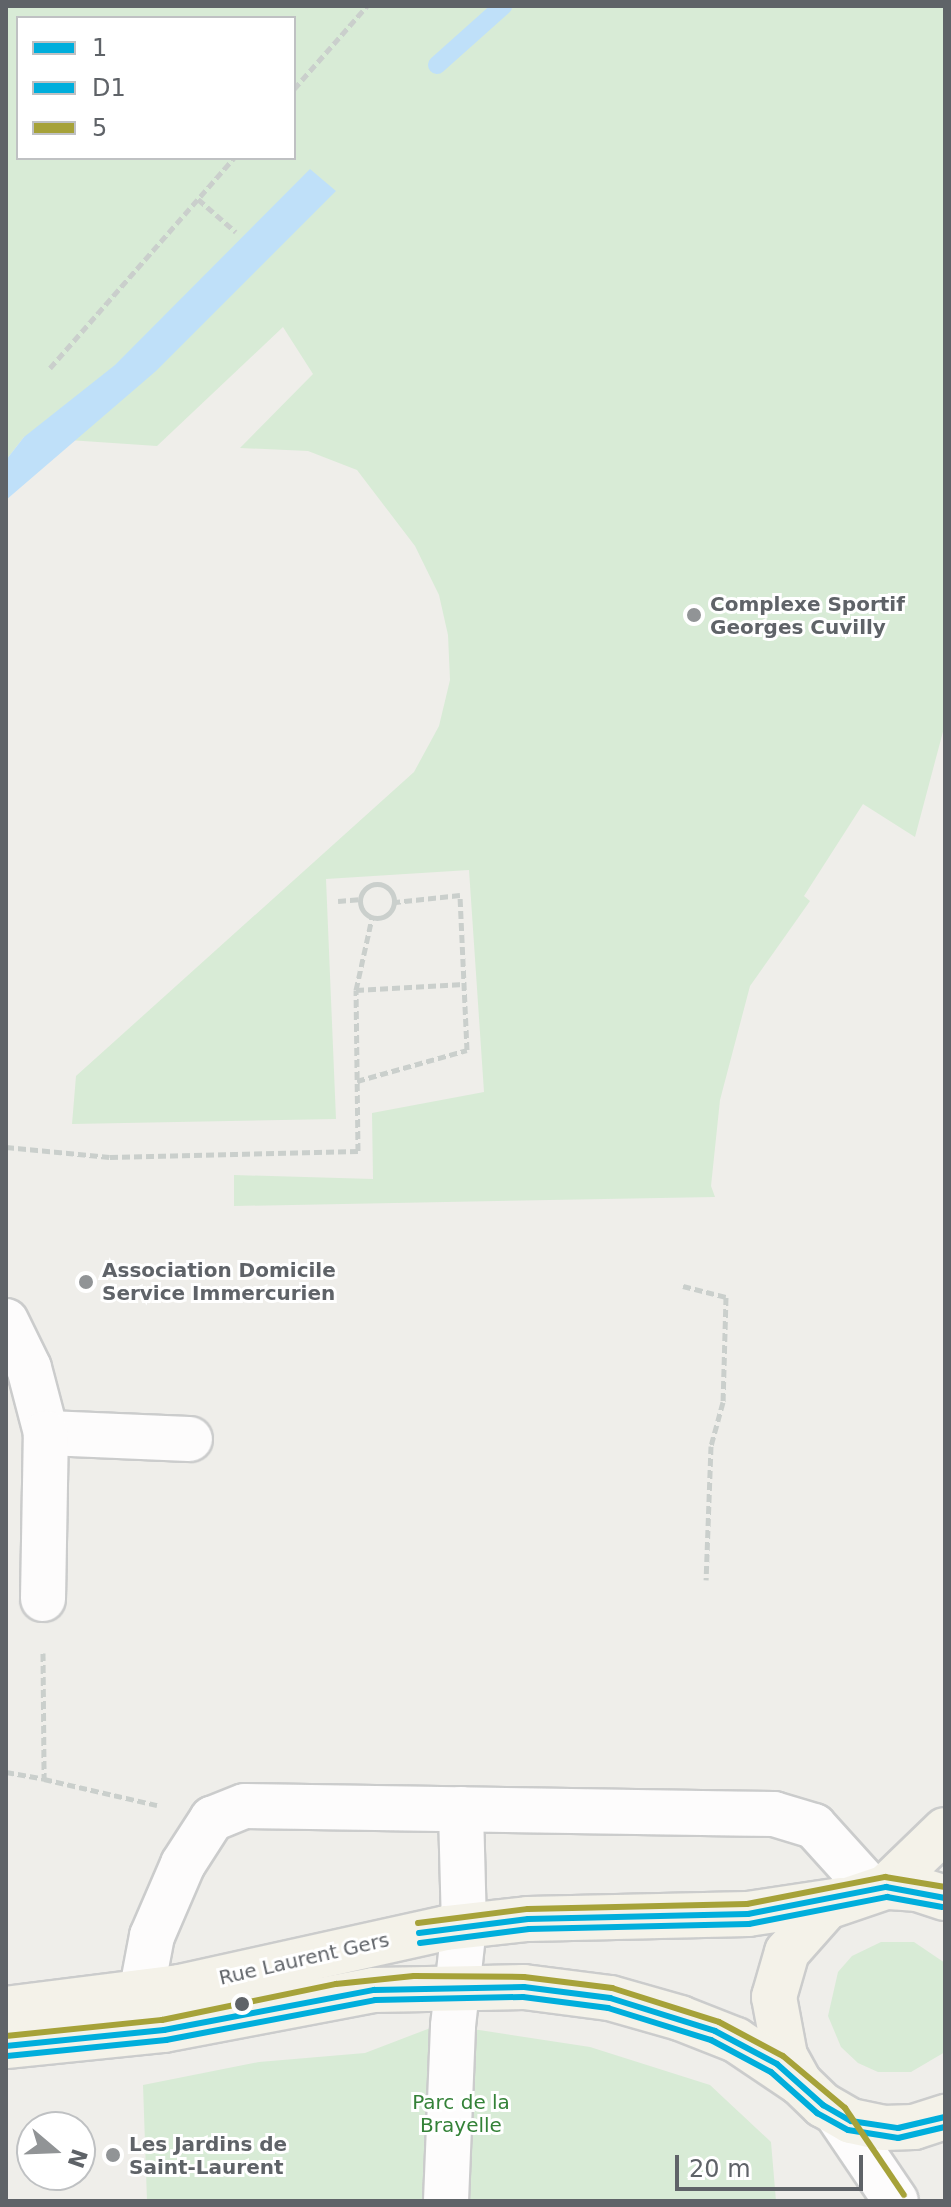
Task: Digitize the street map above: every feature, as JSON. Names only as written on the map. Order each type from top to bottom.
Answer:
[{"type":"main road","points":[[800,2083],[778,2042],[777,1981],[795,1939],[815,1916],[866,1892],[945,1830]]},
{"type":"main road","name":"Rue Laurent Gers","points":[[6,2009],[141,1994],[464,1926],[528,1919],[748,1914],[866,1892],[918,1889],[945,1898]]},
{"type":"main road","name":"Rue Laurent Gers","points":[[6,2046],[164,2030],[338,1994],[415,1986],[524,1987],[647,2008],[736,2040],[800,2083],[837,2114]]},
{"type":"main road","points":[[837,2114],[883,2128],[914,2127],[945,2117]]},
{"type":"street","points":[[6,1321],[29,1368],[46,1433],[43,1599]]},
{"type":"street","points":[[46,1433],[190,1439]]},
{"type":"street","points":[[141,1994],[152,1936],[183,1864],[212,1819],[245,1806],[774,1814],[814,1826],[866,1892]]},
{"type":"street","points":[[446,2201],[464,1926],[461,1809]]},
{"type":"street","points":[[837,2114],[896,2201]]},
{"type":"path","points":[[296,87],[367,6]]},
{"type":"path","points":[[50,368],[232,160]]},
{"type":"path","points":[[198,199],[236,232]]},
{"type":"path","points":[[338,901],[359,899],[367,888],[379,884],[390,890],[395,902],[392,912],[372,918]]},
{"type":"path","points":[[357,1081],[467,1050],[460,895],[395,902]]},
{"type":"path","points":[[6,1147],[110,1157],[358,1151],[356,990],[372,918],[359,899]]},
{"type":"path","points":[[356,990],[464,984]]},
{"type":"path","points":[[683,1286],[726,1297],[723,1402],[711,1446],[706,1580]]},
{"type":"path","points":[[43,1599],[44,1779]]},
{"type":"path","points":[[6,1772],[212,1819]]},
{"type":"green space","name":"Complexe Sportif Georges Cuvilly","points":[[6,6],[945,6],[945,724],[915,837],[863,804],[804,896],[810,901],[750,986],[720,1100],[711,1186],[715,1197],[234,1206],[234,1175],[373,1179],[372,1113],[484,1092],[469,870],[326,879],[336,1119],[72,1124],[76,1076],[414,772],[439,726],[450,680],[448,635],[439,595],[415,546],[357,470],[308,451],[240,448],[313,374],[283,327],[157,446],[24,437],[6,460]]},
{"type":"green space","points":[[881,1942],[914,1942],[945,1963],[945,2052],[911,2072],[878,2072],[858,2063],[841,2047],[828,2016],[838,1972],[852,1956]]},
{"type":"green space","name":"Parc de la Brayelle","points":[[453,2026],[590,2047],[710,2085],[771,2142],[776,2201],[147,2201],[143,2085],[259,2062],[365,2053],[433,2027]]},
{"type":"water","points":[[310,169],[336,191],[156,371],[6,500],[6,460],[24,437],[115,365]]},
{"type":"waterway","points":[[437,65],[503,6]]},
{"type":"transit line","name":"5","points":[[418,1923],[528,1909],[747,1904],[885,1877],[945,1887]]},
{"type":"transit line","name":"1","points":[[419,1933],[528,1919],[748,1914],[886,1887],[945,1898]]},
{"type":"transit line","name":"D1","points":[[420,1943],[529,1929],[749,1924],[887,1897],[942,1907]]},
{"type":"transit line","name":"5","points":[[6,2036],[162,2020],[336,1984],[414,1976],[524,1977],[612,1988],[719,2022],[783,2056],[845,2108],[904,2195]]},
{"type":"transit line","name":"1","points":[[6,2046],[164,2030],[374,1990],[524,1987],[610,1998],[715,2031],[777,2064],[823,2105],[851,2121],[898,2128],[945,2117]]},
{"type":"transit line","name":"D1","points":[[7,2056],[166,2040],[375,2000],[523,1997],[608,2008],[711,2040],[771,2072],[817,2113],[848,2130],[898,2138],[945,2127]]},
{"type":"place","name":"Complexe Sportif Georges Cuvilly","points":[[694,615]]},
{"type":"place","name":"Association Domicile Service Immercurien","points":[[86,1282]]},
{"type":"place","name":"Les Jardins de Saint-Laurent","points":[[113,2155]]}]
